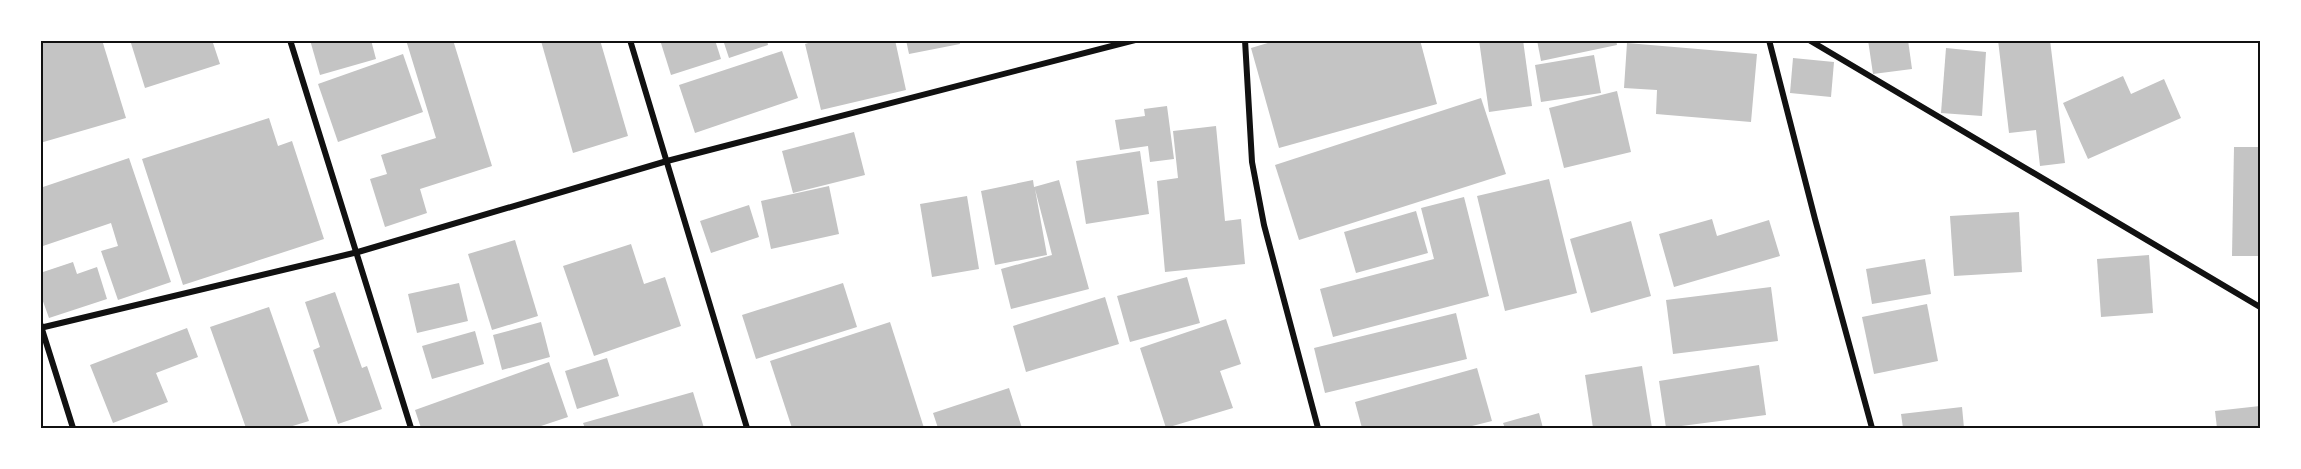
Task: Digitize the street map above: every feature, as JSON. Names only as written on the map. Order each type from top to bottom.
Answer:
[{"type":"street","points":[[290,40],[358,252],[411,429]]},
{"type":"street","points":[[630,40],[747,429]]},
{"type":"street","points":[[73,429],[41,326],[358,252],[667,161],[1135,40]]},
{"type":"street","points":[[1245,40],[1254,172],[1267,236],[1318,429]]},
{"type":"street","points":[[1769,40],[1872,429]]},
{"type":"street","points":[[1809,40],[2260,307]]},
{"type":"building","points":[[40,40],[102,40],[126,118],[40,143]]},
{"type":"building","points":[[130,40],[212,40],[220,64],[145,88]]},
{"type":"building","points":[[310,40],[371,40],[376,59],[320,75]]},
{"type":"building","points":[[406,40],[453,40],[492,166],[420,189],[427,213],[385,227],[370,179],[387,174],[381,155],[436,138]]},
{"type":"building","points":[[600,40],[628,136],[573,153],[541,41]]},
{"type":"building","points":[[660,40],[715,40],[721,59],[671,75]]},
{"type":"building","points":[[723,40],[767,40],[768,45],[729,58]]},
{"type":"building","points":[[818,40],[895,40],[906,90],[821,110],[805,44]]},
{"type":"building","points":[[906,40],[959,40],[960,44],[909,54]]},
{"type":"building","points":[[1278,40],[1420,40],[1437,104],[1279,148],[1251,48]]},
{"type":"building","points":[[1479,40],[1523,40],[1532,106],[1489,112]]},
{"type":"building","points":[[1537,40],[1616,40],[1617,45],[1541,61]]},
{"type":"building","points":[[1868,40],[1908,40],[1912,69],[1873,74]]},
{"type":"building","points":[[1998,40],[2050,40],[2065,163],[2040,166],[2036,130],[2009,133]]},
{"type":"building","points":[[1627,43],[1757,54],[1751,122],[1656,114],[1657,90],[1624,88]]},
{"type":"building","points":[[1946,48],[1986,52],[1982,116],[1941,113]]},
{"type":"building","points":[[782,51],[798,98],[695,133],[679,85]]},
{"type":"building","points":[[403,54],[423,112],[338,142],[318,84]]},
{"type":"building","points":[[1594,55],[1601,93],[1541,102],[1535,65]]},
{"type":"building","points":[[1793,58],[1834,62],[1831,97],[1790,93]]},
{"type":"building","points":[[2123,76],[2131,94],[2164,79],[2181,118],[2088,159],[2063,103]]},
{"type":"building","points":[[1617,91],[1631,152],[1564,168],[1549,108]]},
{"type":"building","points":[[1481,98],[1506,174],[1299,240],[1275,165]]},
{"type":"building","points":[[1167,106],[1174,159],[1150,162],[1148,146],[1120,150],[1115,120],[1145,116],[1144,109]]},
{"type":"building","points":[[269,118],[278,146],[292,141],[324,239],[183,285],[142,159]]},
{"type":"building","points":[[1216,126],[1225,221],[1241,219],[1245,264],[1165,272],[1157,181],[1178,178],[1173,131]]},
{"type":"building","points":[[854,132],[865,175],[793,193],[782,151]]},
{"type":"building","points":[[2234,147],[2260,147],[2260,256],[2232,256]]},
{"type":"building","points":[[1140,151],[1149,214],[1086,224],[1076,161]]},
{"type":"building","points":[[129,158],[171,282],[118,300],[101,251],[118,246],[111,223],[40,247],[40,188]]},
{"type":"building","points":[[1549,179],[1577,293],[1505,311],[1477,196]]},
{"type":"building","points":[[1033,180],[1034,187],[1059,180],[1089,289],[1011,309],[1001,269],[1052,255],[1048,239],[1035,189],[1047,255],[995,265],[981,191]]},
{"type":"building","points":[[829,186],[839,234],[771,249],[761,201]]},
{"type":"building","points":[[967,196],[979,269],[932,277],[920,204]]},
{"type":"building","points":[[1464,197],[1489,296],[1333,337],[1320,289],[1434,259],[1421,208]]},
{"type":"building","points":[[749,205],[759,237],[711,253],[700,221]]},
{"type":"building","points":[[1416,211],[1428,253],[1356,273],[1344,232]]},
{"type":"building","points":[[2019,212],[2022,272],[1954,276],[1950,216]]},
{"type":"building","points":[[1712,219],[1717,236],[1769,220],[1780,256],[1674,287],[1659,234]]},
{"type":"building","points":[[1631,221],[1651,296],[1591,313],[1570,239]]},
{"type":"building","points":[[515,240],[538,316],[492,330],[468,254]]},
{"type":"building","points":[[631,244],[644,284],[665,277],[681,326],[594,356],[563,266]]},
{"type":"building","points":[[2149,255],[2153,313],[2101,317],[2097,259]]},
{"type":"building","points":[[1925,259],[1931,294],[1872,304],[1866,269]]},
{"type":"building","points":[[73,262],[77,274],[97,267],[107,299],[49,318],[40,293],[40,273]]},
{"type":"building","points":[[1187,277],[1200,323],[1130,342],[1117,296]]},
{"type":"building","points":[[459,283],[468,321],[417,333],[408,294]]},
{"type":"building","points":[[843,283],[857,327],[756,359],[742,315]]},
{"type":"building","points":[[1771,287],[1778,341],[1673,354],[1666,300]]},
{"type":"building","points":[[335,292],[362,368],[367,366],[382,409],[338,424],[313,350],[320,347],[305,302]]},
{"type":"building","points":[[1105,297],[1119,344],[1026,372],[1013,326]]},
{"type":"building","points":[[1927,304],[1938,361],[1874,374],[1862,317]]},
{"type":"building","points":[[269,307],[309,421],[286,428],[246,428],[210,327]]},
{"type":"building","points":[[1456,313],[1467,359],[1325,393],[1314,348]]},
{"type":"building","points":[[1226,319],[1241,364],[1220,371],[1233,408],[1166,428],[1140,348]]},
{"type":"building","points":[[541,322],[550,357],[502,370],[493,335]]},
{"type":"building","points":[[890,322],[924,428],[792,428],[770,361]]},
{"type":"building","points":[[187,328],[198,357],[156,373],[168,402],[113,423],[90,365]]},
{"type":"building","points":[[475,331],[484,364],[432,379],[422,346]]},
{"type":"building","points":[[607,358],[619,396],[577,409],[565,371]]},
{"type":"building","points":[[549,362],[568,417],[535,428],[421,428],[415,410]]},
{"type":"building","points":[[1759,365],[1766,415],[1666,428],[1659,381]]},
{"type":"building","points":[[1642,366],[1652,428],[1593,428],[1585,375]]},
{"type":"building","points":[[1477,368],[1492,421],[1464,428],[1362,428],[1355,402]]},
{"type":"building","points":[[1009,388],[1022,428],[938,428],[933,413]]},
{"type":"building","points":[[693,392],[704,428],[585,428],[583,423]]},
{"type":"building","points":[[2260,406],[2260,428],[2217,428],[2215,411]]},
{"type":"building","points":[[1962,407],[1964,428],[1903,428],[1901,414]]},
{"type":"building","points":[[1539,413],[1543,428],[1505,428],[1503,423]]}]
